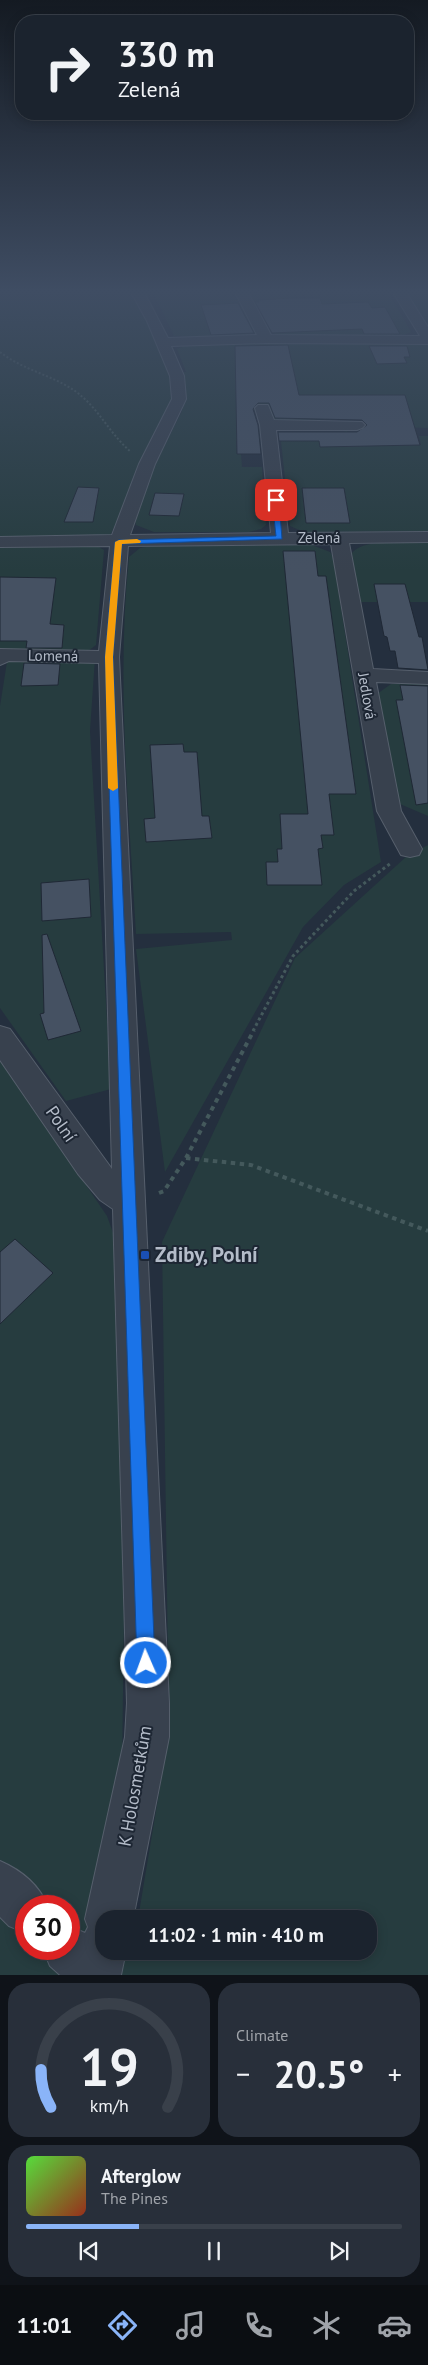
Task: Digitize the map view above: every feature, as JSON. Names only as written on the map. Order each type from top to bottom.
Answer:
[{"type":"street","name":"K Holosmetkům","points":[[111,1910],[147,1737],[148,1703],[109,657],[119,542],[147,464],[180,399],[178,386]]},
{"type":"street","points":[[263,408],[268,425],[280,538]]},
{"type":"street","points":[[268,425],[357,424]]},
{"type":"street","name":"Jedlová","points":[[339,538],[389,811],[410,848]]},
{"type":"street","name":"Zelená","points":[[0,542],[428,538]]},
{"type":"street","name":"Lomená","points":[[0,659],[1,656],[109,657]]},
{"type":"street","points":[[364,675],[428,678]]},
{"type":"street","name":"Polní","points":[[0,1037],[89,1164],[111,1190],[130,1202]]},
{"type":"street","points":[[0,1884],[15,1898]]},
{"type":"street","points":[[79,1960],[96,1975],[100,1960]]},
{"type":"path","points":[[65,386],[74,390],[84,398],[119,443],[147,464]]},
{"type":"path","points":[[130,1202],[164,1191],[186,1158],[293,956],[354,891],[410,848]]},
{"type":"path","points":[[186,1158],[251,1165],[428,1231]]},
{"type":"green space","points":[[0,386],[171,386],[172,400],[109,538],[0,540]]},
{"type":"green space","points":[[184,386],[428,386],[428,428],[366,426],[363,413],[357,419],[271,420],[269,405],[257,405],[258,410],[239,411],[240,422],[236,422],[236,434],[252,434],[253,430],[259,430],[260,445],[253,441],[236,441],[237,454],[241,454],[242,467],[262,467],[266,525],[261,529],[249,532],[154,532],[136,525],[134,517],[151,479],[148,479],[182,411],[186,396]]},
{"type":"green space","points":[[344,430],[347,430],[348,436],[356,439],[357,446],[421,445],[419,436],[428,436],[428,531],[304,532],[290,526],[281,441],[346,438]]},
{"type":"green space","points":[[386,542],[428,543],[428,602],[358,602],[351,555],[356,549],[375,543]]},
{"type":"green space","points":[[156,545],[312,545],[330,552],[333,557],[381,862],[344,885],[303,927],[165,1172],[136,949],[232,940],[231,932],[136,934],[125,746],[125,604],[129,557],[140,548]]},
{"type":"green space","points":[[0,546],[99,547],[104,550],[96,645],[88,651],[0,651]]},
{"type":"green space","points":[[15,657],[95,658],[90,731],[111,1089],[66,1101],[0,1008],[0,706],[7,662]]},
{"type":"green space","points":[[428,682],[428,816],[393,801],[377,694],[391,684]]},
{"type":"green space","points":[[428,845],[428,1975],[120,1975],[124,1960],[377,1960],[377,1910],[140,1910],[169,1733],[162,1242],[295,958],[407,856]]},
{"type":"green space","points":[[0,1058],[107,1216],[116,1241],[124,1613],[122,1771],[97,1910],[95,1910],[95,1917],[75,1975],[0,1975]]},
{"type":"building","points":[[236,386],[297,386],[299,395],[405,395],[420,445],[320,447],[319,441],[279,441],[278,432],[357,432],[367,425],[362,420],[275,418],[269,403],[258,403],[253,409],[258,425],[261,454],[237,454]]},
{"type":"building","points":[[78,487],[99,488],[93,522],[64,522]]},
{"type":"building","points":[[302,488],[344,488],[350,523],[306,523]]},
{"type":"building","points":[[155,493],[184,494],[179,516],[149,515]]},
{"type":"building","points":[[283,551],[315,551],[318,576],[326,576],[356,794],[329,794],[334,835],[321,835],[323,848],[318,849],[322,885],[267,885],[266,862],[278,862],[277,849],[282,849],[280,814],[308,814]]},
{"type":"building","points":[[0,577],[56,578],[50,624],[64,625],[62,648],[26,648],[27,641],[0,641]]},
{"type":"building","points":[[374,584],[405,584],[419,637],[422,637],[428,670],[398,668],[395,651],[390,651],[387,637],[384,636]]},
{"type":"building","points":[[24,663],[60,664],[58,685],[21,686]]},
{"type":"building","points":[[400,685],[428,686],[428,803],[416,805],[396,700],[403,700]]},
{"type":"building","points":[[183,744],[184,752],[197,752],[202,816],[209,816],[212,838],[146,842],[144,819],[155,818],[150,745]]},
{"type":"building","points":[[89,879],[91,917],[42,921],[41,883]]},
{"type":"building","points":[[47,934],[81,1031],[48,1040],[40,1014],[44,1013],[42,935]]},
{"type":"building","points":[[15,1239],[53,1273],[0,1324],[0,1252]]},
{"type":"slow traffic","points":[[113,788],[109,657],[119,542],[137,541]]},
{"type":"place","name":"Zdiby, Polní","points":[[145,1255]]},
{"type":"route","points":[[146,1663],[109,657],[119,542],[280,538],[276,500]]}]
